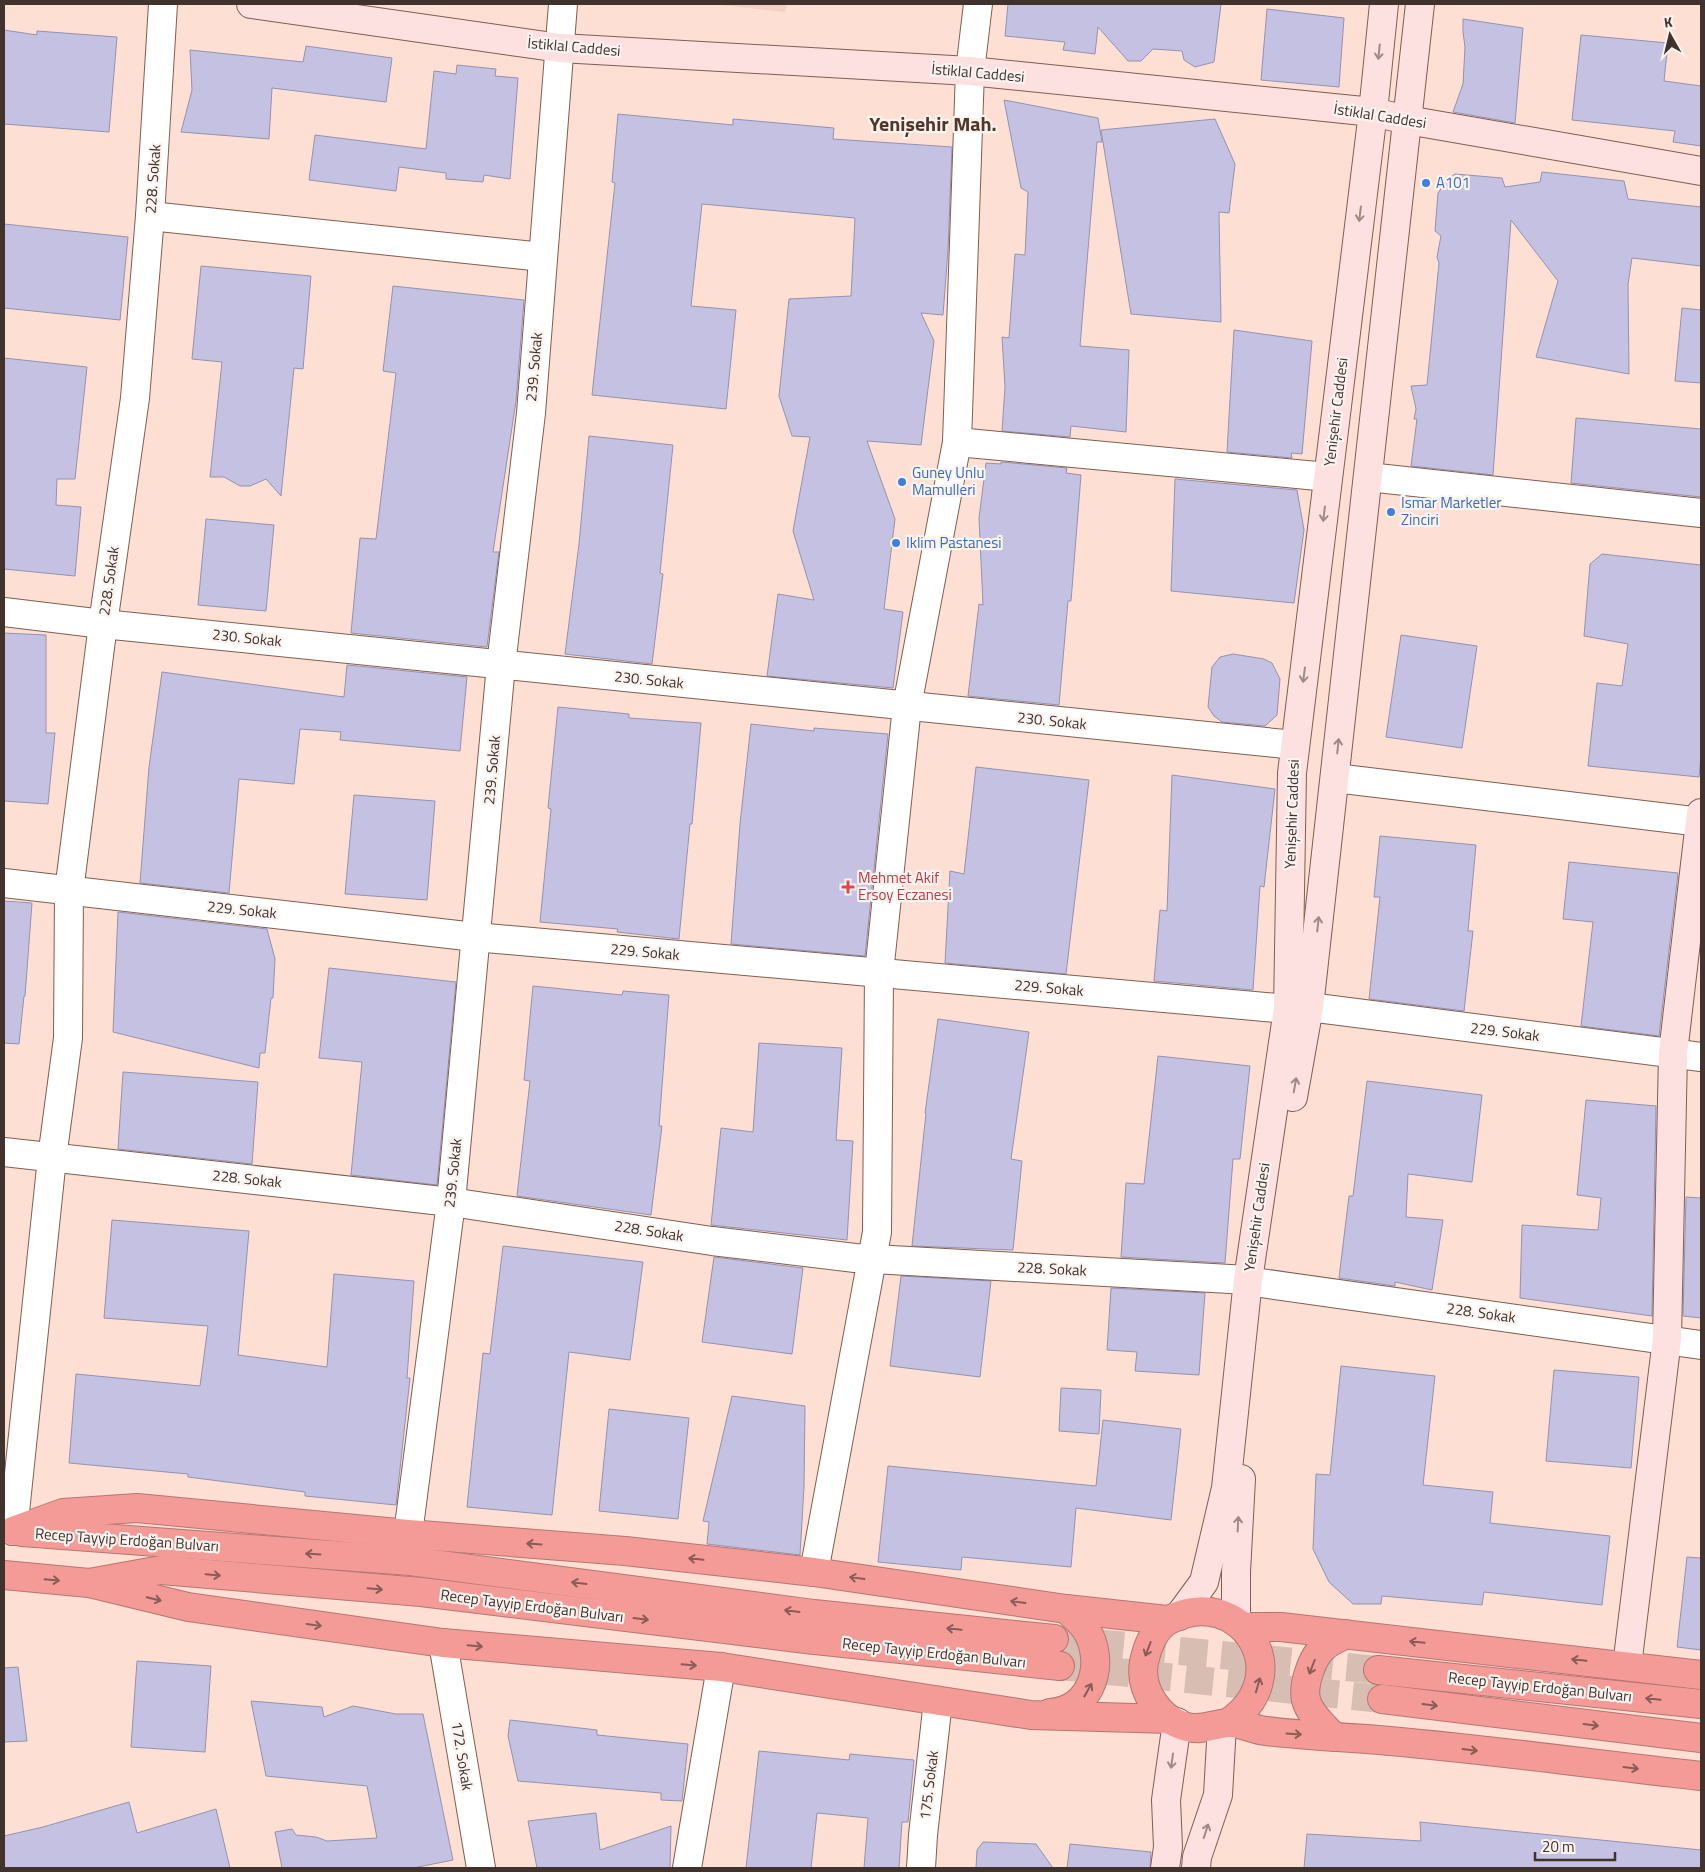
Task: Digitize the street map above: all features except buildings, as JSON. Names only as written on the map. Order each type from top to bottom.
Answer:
[{"type":"highway","points":[[8,1531],[63,1513],[138,1508],[408,1534],[625,1551],[814,1572],[1066,1609],[1173,1618]]},
{"type":"highway","name":"Recep Tayyip Erdoğan Bulvarı","points":[[8,1531],[410,1561],[814,1614],[1054,1640]]},
{"type":"highway","name":"Recep Tayyip Erdoğan Bulvarı","points":[[4,1575],[90,1583],[161,1570],[402,1591],[796,1638],[1060,1666]]},
{"type":"highway","points":[[90,1583],[188,1607],[443,1643],[721,1667],[1031,1715],[1173,1720]]},
{"type":"highway","points":[[1031,1715],[1056,1713],[1078,1704],[1088,1693],[1092,1682],[1095,1662],[1091,1642],[1086,1629],[1066,1609]]},
{"type":"highway","points":[[1208,1611],[1226,1616],[1239,1624],[1254,1642],[1261,1661],[1260,1680],[1254,1699],[1241,1714],[1225,1724],[1206,1728],[1186,1727],[1173,1720],[1155,1705],[1146,1688],[1143,1669],[1146,1650],[1156,1633],[1173,1618],[1188,1612],[1208,1611]]},
{"type":"highway","points":[[1239,1624],[1346,1634],[1701,1675]]},
{"type":"highway","points":[[1334,1737],[1322,1725],[1307,1702],[1306,1681],[1314,1660],[1324,1646],[1346,1634]]},
{"type":"highway","name":"Recep Tayyip Erdoğan Bulvarı","points":[[1378,1670],[1701,1704]]},
{"type":"highway","name":"Recep Tayyip Erdoğan Bulvarı","points":[[1382,1699],[1701,1738]]},
{"type":"highway","points":[[1225,1724],[1262,1731],[1404,1742],[1701,1776]]},
{"type":"main road","name":"İstiklal Caddesi","points":[[251,4],[560,48],[970,71],[1373,112],[1407,120],[1701,170]]},
{"type":"main road","name":"Yenişehir Caddesi","points":[[1299,1008],[1292,772],[1373,112],[1384,4]]},
{"type":"main road","name":"Yenişehir Caddesi","points":[[1173,1618],[1204,1582],[1226,1488],[1254,1281],[1335,778],[1420,4]]},
{"type":"main road","points":[[1627,1666],[1667,1339],[1673,1053],[1701,819]]},
{"type":"main road","name":"Yenişehir Caddesi","points":[[1239,1624],[1240,1482],[1254,1281]]},
{"type":"main road","points":[[1165,1868],[1168,1847],[1166,1800],[1173,1720]]},
{"type":"main road","points":[[1196,1868],[1197,1857],[1218,1795],[1225,1724]]},
{"type":"street","name":"228. Sokak","points":[[8,1531],[68,1038],[69,891],[103,624],[136,398],[150,216],[163,4]]},
{"type":"street","name":"239. Sokak","points":[[408,1534],[450,1202],[501,664],[531,413],[563,4]]},
{"type":"street","points":[[814,1572],[877,1232],[879,973],[907,706],[957,442],[970,71],[978,4]]},
{"type":"street","points":[[150,216],[543,257]]},
{"type":"street","points":[[957,442],[1328,476]]},
{"type":"street","points":[[1368,477],[1701,512]]},
{"type":"street","name":"230. Sokak","points":[[4,612],[103,624],[1295,745]]},
{"type":"street","points":[[1335,778],[1701,819]]},
{"type":"street","name":"229. Sokak","points":[[4,883],[476,936],[879,973],[1299,1008],[1701,1057]]},
{"type":"street","name":"228. Sokak","points":[[4,1152],[450,1202],[712,1241],[872,1258],[1254,1281],[1701,1345]]},
{"type":"street","name":"172. Sokak","points":[[443,1643],[481,1868]]},
{"type":"street","points":[[687,1868],[721,1667]]},
{"type":"street","name":"175. Sokak","points":[[921,1868],[938,1701]]},
{"type":"shaded area","points":[[712,4],[787,4],[785,12]]},
{"type":"tunnel","points":[[1054,1639],[1378,1670]]},
{"type":"tunnel","points":[[1060,1666],[1382,1699]]},
{"type":"place","name":"A101","points":[[1426,183]]},
{"type":"place","name":"Guney Unlu Mamulleri","points":[[902,482]]},
{"type":"place","name":"Ismar Marketler Zinciri","points":[[1391,512]]},
{"type":"place","name":"Iklim Pastanesi","points":[[896,543]]},
{"type":"place","name":"Mehmet Akif Ersoy Eczanesi","points":[[848,887]]},
{"type":"district","name":"Yenişehir Mah.","points":[[933,124]]}]
